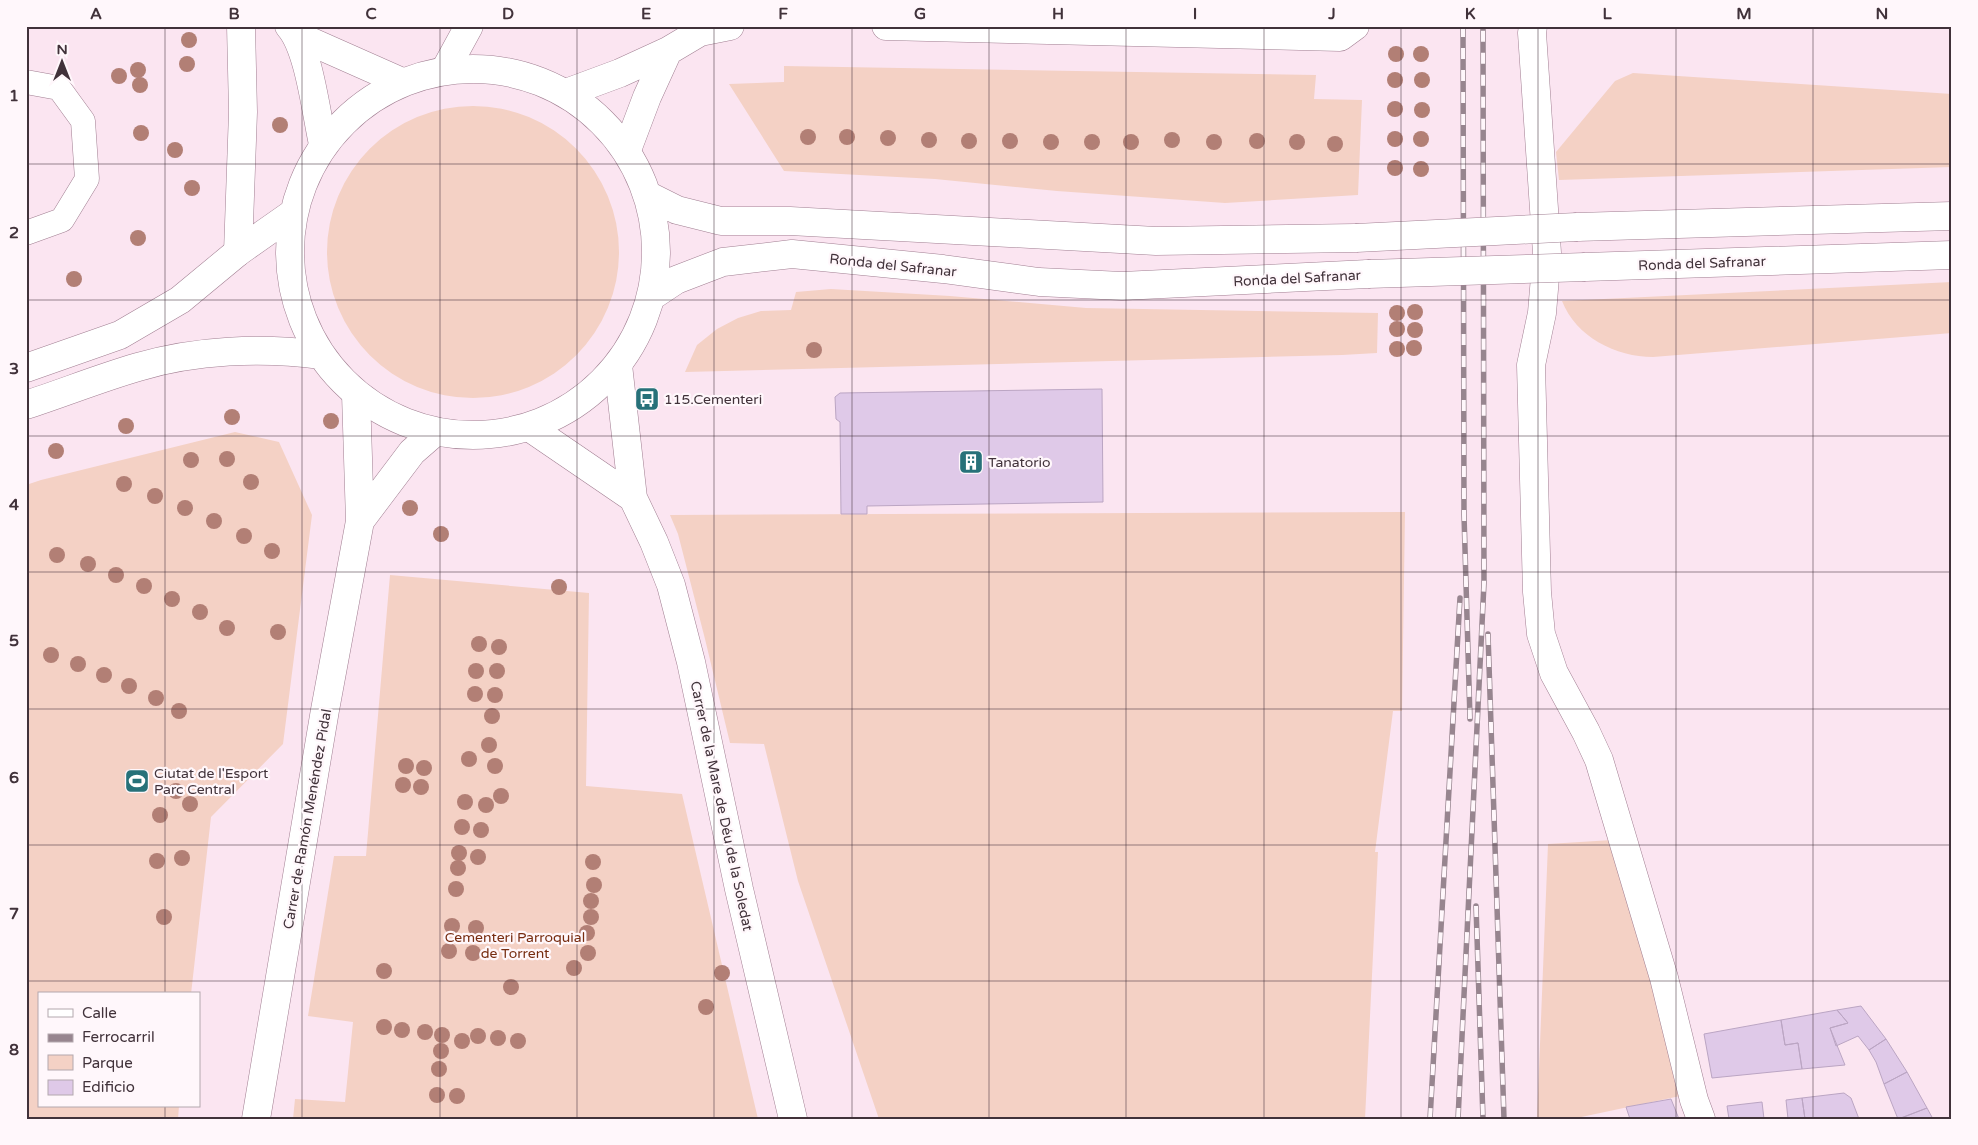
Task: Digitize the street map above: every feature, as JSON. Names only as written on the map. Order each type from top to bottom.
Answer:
[{"type":"street","points":[[238,252],[243,112],[241,26]]},
{"type":"street","points":[[445,70],[469,26]]},
{"type":"street","points":[[566,93],[620,73],[668,51],[700,32],[730,26]]},
{"type":"street","points":[[886,26],[1347,31]]},
{"type":"street","points":[[1533,26],[1547,254],[1542,313],[1531,364],[1537,592],[1541,634],[1554,673],[1599,760],[1664,978],[1694,1100],[1701,1119]]},
{"type":"street","points":[[293,30],[402,82]]},
{"type":"street","points":[[293,30],[308,72],[323,144]]},
{"type":"street","points":[[627,150],[647,97],[668,51]]},
{"type":"street","points":[[486,68],[538,80],[566,93],[602,120],[627,150],[640,175],[649,196],[657,247],[652,296],[638,332],[618,365],[593,391],[566,410],[529,427],[481,435],[435,432],[395,418],[356,394],[320,355],[298,310],[288,258],[292,214],[306,174],[323,144],[364,103],[402,82],[445,70],[486,68]]},
{"type":"street","points":[[649,196],[677,210],[721,221],[790,221],[1156,241],[1356,238],[1577,227],[1952,216]]},
{"type":"street","points":[[26,368],[120,335],[180,300],[238,252],[292,214]]},
{"type":"street","name":"Ronda del Safranar","points":[[652,296],[676,280],[723,262],[792,254],[943,269],[1039,282],[1122,286],[1585,266],[1952,256]]},
{"type":"street","points":[[26,406],[139,366],[208,353],[291,351],[320,355]]},
{"type":"street","name":"Carrer de la Mare de Déu de la Soledat","points":[[618,365],[633,498],[654,542],[674,595],[691,662],[739,888],[793,1119]]},
{"type":"street","name":"Carrer de Ramón Menéndez Pidal","points":[[256,1119],[325,710],[360,521],[356,394]]},
{"type":"street","points":[[529,427],[633,498]]},
{"type":"street","name":"Carrer de Ramón Menéndez Pidal","points":[[360,521],[412,452],[435,432]]},
{"type":"lane","points":[[26,82],[59,88],[83,121],[87,179],[62,220],[26,233]]},
{"type":"green space","points":[[784,66],[1316,75],[1314,99],[1362,100],[1358,195],[1225,203],[1057,191],[935,179],[784,171],[729,84],[784,82]]},
{"type":"green space","points":[[1633,73],[1952,94],[1952,167],[1559,180],[1556,152],[1615,81]]},
{"type":"green space","points":[[473,106],[501,109],[529,118],[554,131],[576,149],[594,171],[607,196],[616,224],[619,252],[616,280],[607,308],[594,333],[576,355],[554,373],[529,386],[501,395],[473,398],[445,395],[417,386],[392,373],[370,355],[352,333],[339,308],[330,280],[327,252],[330,224],[339,196],[352,171],[370,149],[392,131],[417,118],[445,109]]},
{"type":"green space","points":[[1952,282],[1952,333],[1653,357],[1625,353],[1599,343],[1577,325],[1568,314],[1562,301]]},
{"type":"green space","points":[[831,289],[950,296],[1086,308],[1378,313],[1377,353],[685,372],[697,345],[717,329],[738,318],[761,311],[791,310],[796,292]]},
{"type":"green space","name":"Ciutat de l'Esport Parc Central","points":[[235,432],[279,442],[312,515],[283,744],[211,817],[191,992],[38,992],[38,1108],[179,1108],[178,1119],[26,1119],[26,485]]},
{"type":"green space","points":[[1405,512],[1402,711],[1393,711],[1375,852],[1378,852],[1365,1119],[879,1119],[798,881],[764,744],[730,743],[678,534],[670,515]]},
{"type":"green space","name":"Cementeri Parroquial de Torrent","points":[[390,575],[589,593],[586,786],[682,794],[758,1119],[293,1119],[295,1099],[345,1102],[353,1022],[308,1016],[334,856],[366,856]]},
{"type":"green space","points":[[1612,840],[1672,1057],[1680,1096],[1572,1119],[1537,1119],[1548,844]]},
{"type":"building","name":"Tanatorio","points":[[1102,389],[1103,502],[867,506],[867,514],[841,514],[840,422],[836,419],[835,397],[840,393]]},
{"type":"building","points":[[1861,1006],[1886,1039],[1869,1050],[1858,1036],[1836,1046],[1830,1028],[1848,1023],[1837,1010]]},
{"type":"building","points":[[1837,1010],[1848,1023],[1830,1028],[1845,1065],[1802,1069],[1798,1043],[1785,1045],[1781,1020]]},
{"type":"building","points":[[1781,1020],[1785,1045],[1798,1043],[1802,1069],[1712,1078],[1704,1034]]},
{"type":"building","points":[[1886,1039],[1907,1072],[1884,1084],[1876,1062],[1869,1050]]},
{"type":"building","points":[[1907,1072],[1927,1108],[1898,1119],[1884,1084]]},
{"type":"building","points":[[1844,1093],[1851,1098],[1859,1119],[1805,1119],[1802,1098]]},
{"type":"building","points":[[1802,1098],[1805,1119],[1788,1119],[1786,1100]]},
{"type":"building","points":[[1671,1099],[1679,1119],[1630,1119],[1626,1107]]},
{"type":"building","points":[[1762,1102],[1764,1119],[1729,1119],[1727,1106]]},
{"type":"building","points":[[1927,1108],[1933,1119],[1899,1119]]},
{"type":"railway","points":[[1463,26],[1464,515],[1470,719]]},
{"type":"railway","points":[[1458,1119],[1484,583],[1483,26]]},
{"type":"railway","points":[[1430,1119],[1460,598]]},
{"type":"railway","points":[[1488,634],[1504,1119]]},
{"type":"railway","points":[[1476,906],[1483,1119]]},
{"type":"place","name":"115.Cementeri","points":[[647,399]]},
{"type":"place","name":"Tanatorio","points":[[971,462]]},
{"type":"place","name":"Ciutat de l'Esport Parc Central","points":[[137,781]]}]
